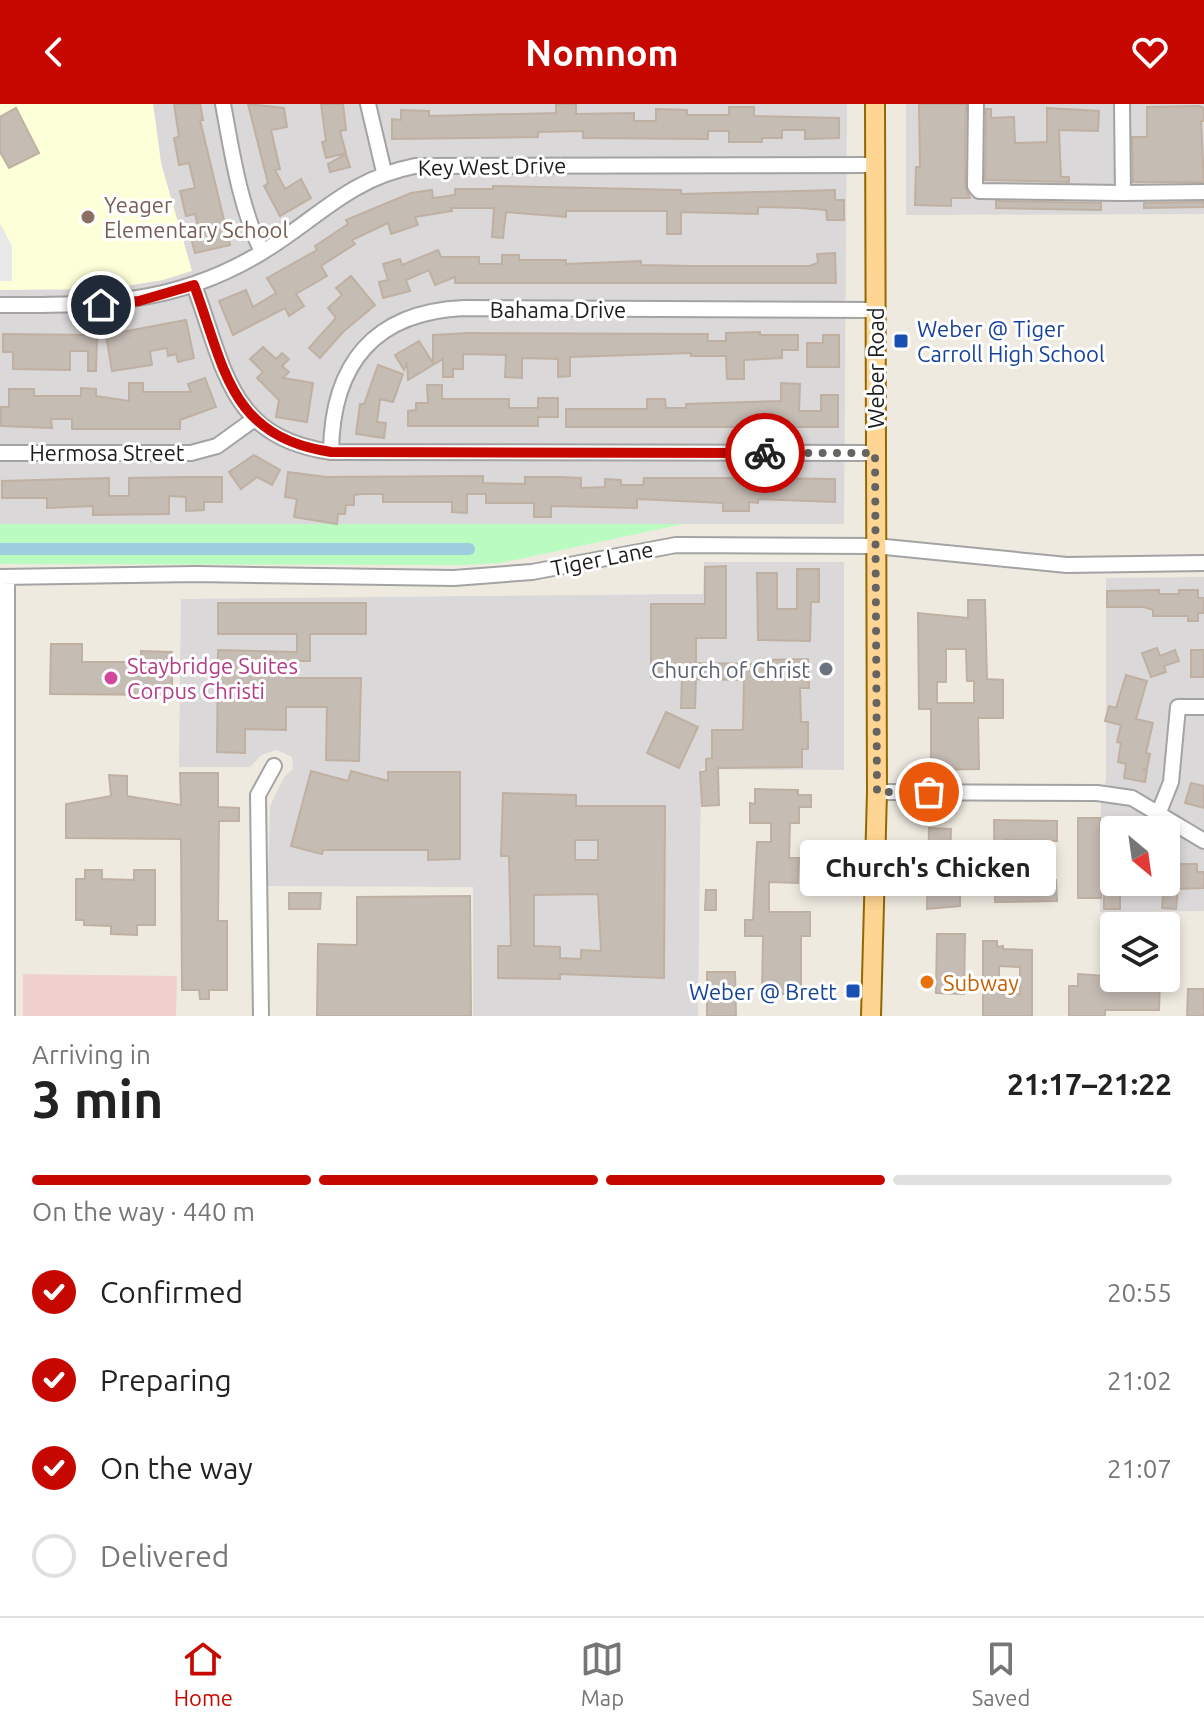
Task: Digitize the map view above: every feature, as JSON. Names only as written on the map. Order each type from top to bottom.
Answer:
[{"type":"main road","name":"Weber Road","points":[[871,1016],[877,792],[875,104]]},
{"type":"street","points":[[223,104],[233,158],[254,236],[262,252]]},
{"type":"street","points":[[368,104],[384,172]]},
{"type":"street","points":[[976,104],[975,186],[979,191],[1204,192]]},
{"type":"street","points":[[1122,104],[1123,193]]},
{"type":"street","name":"Key West Drive","points":[[0,305],[101,305],[139,301],[194,285],[262,252],[337,197],[384,172],[446,163],[875,165]]},
{"type":"street","points":[[194,285],[233,389],[253,420],[282,441],[331,452],[875,453]]},
{"type":"street","name":"Bahama Drive","points":[[331,452],[335,399],[343,378],[373,339],[416,314],[464,308],[875,310]]},
{"type":"street","name":"Hermosa Street","points":[[0,453],[191,453],[230,440],[253,420]]},
{"type":"street","name":"Tiger Lane","points":[[4,577],[196,574],[454,578],[532,572],[676,545],[875,546],[1016,562],[1204,563]]},
{"type":"street","points":[[4,577],[7,1016]]},
{"type":"street","points":[[1159,812],[1171,782],[1178,707],[1204,707]]},
{"type":"street","points":[[261,1016],[258,795],[274,766]]},
{"type":"street","points":[[877,792],[1097,793],[1132,798],[1204,841]]},
{"type":"shaded area","name":"Yeager Elementary School","points":[[0,104],[153,104],[161,163],[192,271],[163,280],[114,288],[0,290]]},
{"type":"shaded area","points":[[153,104],[847,104],[844,524],[0,524],[0,290],[69,290],[161,163]]},
{"type":"shaded area","points":[[906,104],[1204,104],[1204,214],[906,215]]},
{"type":"shaded area","points":[[0,223],[12,246],[12,281],[0,281]]},
{"type":"shaded area","points":[[704,562],[844,562],[844,770],[701,769],[698,1016],[473,1016],[473,887],[268,886],[270,806],[284,777],[293,769],[292,757],[277,750],[261,755],[250,767],[179,767],[181,599],[703,594]]},
{"type":"shaded area","points":[[1204,577],[1204,911],[1100,912],[1100,896],[1180,896],[1180,816],[1101,816],[1106,779],[1106,578]]},
{"type":"shaded area","points":[[23,974],[177,976],[176,1016],[23,1016]]},
{"type":"green space","points":[[0,524],[683,524],[501,563],[462,565],[0,564]]},
{"type":"building","points":[[174,104],[200,104],[203,120],[200,120],[230,245],[195,253],[191,238],[200,236],[195,214],[186,216],[180,191],[195,188],[189,163],[179,165],[174,138],[179,137]]},
{"type":"building","points":[[248,104],[284,108],[287,127],[271,130],[280,169],[275,170],[285,189],[301,179],[311,198],[280,216],[264,186],[268,183]]},
{"type":"building","points":[[321,104],[343,104],[346,130],[340,131],[346,153],[326,158],[322,142],[326,141]]},
{"type":"building","points":[[556,104],[576,104],[576,114],[634,113],[634,121],[656,121],[656,109],[687,110],[687,115],[729,115],[729,107],[754,107],[754,116],[839,118],[839,138],[805,139],[805,130],[782,130],[782,138],[762,138],[762,142],[729,142],[729,131],[708,131],[708,139],[583,138],[583,131],[538,132],[538,137],[392,139],[392,119],[401,120],[401,110],[429,111],[429,116],[556,113]]},
{"type":"building","points":[[919,104],[966,104],[965,186],[970,198],[951,198],[951,206],[915,205],[916,167],[920,167]]},
{"type":"building","points":[[1147,107],[1204,108],[1204,121],[1201,121],[1204,182],[1133,182],[1132,137],[1147,137]]},
{"type":"building","points":[[16,108],[39,153],[9,168],[0,152],[0,117]]},
{"type":"building","points":[[1047,108],[1099,111],[1098,131],[1059,130],[1061,177],[1069,177],[1069,182],[985,180],[986,109],[991,109],[991,118],[1014,117],[1015,143],[1047,142]]},
{"type":"building","points":[[346,154],[350,167],[330,172],[328,164]]},
{"type":"building","points":[[493,186],[681,190],[681,194],[835,190],[835,200],[844,200],[844,220],[827,220],[826,210],[800,208],[758,207],[758,214],[681,212],[681,234],[667,234],[667,211],[566,211],[566,217],[506,212],[503,238],[492,237],[494,208],[451,208],[452,211],[415,217],[418,225],[391,234],[388,223],[352,240],[355,244],[321,266],[327,276],[296,294],[304,306],[289,316],[285,308],[233,335],[219,301],[246,290],[253,307],[276,293],[267,278],[317,250],[315,246],[348,224],[346,220],[411,193],[432,190],[433,198],[455,195],[455,189],[493,189]]},
{"type":"building","points":[[996,201],[1101,203],[1101,210],[996,208]]},
{"type":"building","points":[[1204,202],[1204,207],[1144,208],[1144,203]]},
{"type":"building","points":[[438,250],[441,257],[479,257],[479,264],[502,264],[502,255],[519,255],[519,260],[566,260],[566,264],[641,261],[641,265],[689,266],[809,266],[818,263],[817,254],[835,253],[836,283],[455,283],[455,277],[435,285],[429,270],[406,280],[410,291],[383,298],[379,282],[388,280],[383,264],[400,259],[402,265]]},
{"type":"building","points":[[351,276],[375,305],[343,332],[320,358],[309,348],[336,318],[328,308],[342,295],[336,288]]},
{"type":"building","points":[[186,320],[194,358],[178,362],[176,354],[168,356],[167,348],[150,351],[152,365],[112,371],[106,335]]},
{"type":"building","points":[[760,332],[760,335],[798,335],[798,350],[782,350],[782,358],[744,360],[744,379],[727,379],[726,356],[691,356],[691,353],[570,357],[570,376],[558,377],[558,359],[522,358],[522,378],[505,377],[506,355],[463,354],[463,369],[453,369],[453,377],[443,377],[443,359],[408,380],[407,362],[404,370],[395,355],[419,341],[433,363],[433,335],[708,334],[707,341],[726,341],[726,333]]},
{"type":"building","points":[[3,334],[97,335],[96,371],[88,371],[88,351],[70,351],[70,370],[13,369],[13,352],[3,352]]},
{"type":"building","points":[[823,335],[839,335],[839,367],[807,367],[807,343],[823,343]]},
{"type":"building","points":[[263,347],[276,359],[282,353],[289,359],[282,366],[289,372],[283,378],[313,383],[307,422],[276,417],[279,400],[257,378],[263,372],[250,359]]},
{"type":"building","points":[[378,365],[403,374],[393,402],[380,399],[377,422],[386,423],[384,438],[356,434],[360,404],[364,404]]},
{"type":"building","points":[[205,378],[216,407],[180,420],[180,429],[72,429],[72,419],[51,419],[52,428],[1,426],[1,407],[9,407],[9,389],[34,389],[34,396],[81,396],[81,388],[96,389],[96,396],[129,401],[129,383],[143,383],[143,392],[191,392],[188,384]]},
{"type":"building","points":[[781,383],[800,384],[799,411],[821,411],[821,395],[838,395],[838,427],[566,427],[566,409],[647,409],[647,399],[665,399],[666,408],[686,408],[686,404],[781,401]]},
{"type":"building","points":[[427,385],[442,385],[442,399],[509,399],[509,408],[538,408],[538,398],[558,398],[558,417],[538,417],[538,426],[408,426],[408,411],[416,410],[416,403],[428,403]]},
{"type":"building","points":[[254,455],[280,470],[272,485],[257,477],[241,489],[229,472]]},
{"type":"building","points":[[288,472],[326,477],[483,476],[483,483],[525,484],[525,477],[581,478],[581,488],[605,487],[605,479],[621,480],[621,485],[643,485],[644,478],[740,478],[740,482],[763,483],[763,478],[835,479],[835,502],[758,499],[758,503],[749,502],[749,511],[723,511],[723,503],[637,499],[637,508],[551,506],[551,517],[534,517],[534,503],[486,503],[486,494],[467,494],[467,513],[452,512],[452,502],[383,502],[383,494],[362,494],[354,495],[354,505],[346,505],[345,514],[338,514],[337,524],[294,517],[297,499],[285,497]]},
{"type":"building","points":[[222,477],[222,502],[204,502],[204,510],[186,511],[186,497],[169,496],[169,514],[93,515],[93,506],[47,508],[47,498],[2,498],[2,481],[109,478],[109,496],[129,496],[129,478]]},
{"type":"building","points":[[726,566],[726,638],[696,638],[696,663],[764,664],[764,660],[808,659],[809,688],[800,688],[801,722],[808,722],[808,749],[802,749],[802,767],[718,768],[719,805],[702,806],[700,772],[706,771],[706,759],[712,758],[712,730],[743,730],[744,680],[696,679],[695,708],[681,708],[682,677],[651,677],[651,604],[705,604],[705,567]]},
{"type":"building","points":[[797,569],[819,569],[819,602],[811,602],[810,641],[758,640],[757,573],[777,573],[777,609],[797,609]]},
{"type":"building","points":[[1159,590],[1159,594],[1179,594],[1179,590],[1198,590],[1198,598],[1204,598],[1204,613],[1198,613],[1198,621],[1188,621],[1188,616],[1153,616],[1153,610],[1144,607],[1107,607],[1107,591]]},
{"type":"building","points":[[968,600],[985,600],[987,679],[1003,680],[1003,718],[978,718],[979,769],[931,770],[931,709],[919,709],[918,613],[968,618]],"holes":[[[946,649],[966,649],[967,681],[974,681],[974,703],[937,703],[937,682],[946,682]]]},
{"type":"building","points":[[218,603],[366,603],[366,634],[310,634],[310,661],[286,661],[286,678],[361,678],[359,761],[326,760],[327,707],[286,707],[286,730],[245,729],[245,753],[217,752],[218,650],[297,652],[297,634],[218,634]]},
{"type":"building","name":"Staybridge Suites Corpus Christi","points":[[51,644],[82,644],[82,662],[141,662],[141,651],[172,652],[172,695],[50,694]]},
{"type":"building","points":[[1157,648],[1160,656],[1175,650],[1179,661],[1164,666],[1166,672],[1151,677],[1142,653]]},
{"type":"building","points":[[1191,650],[1204,650],[1204,677],[1191,677]]},
{"type":"building","points":[[1126,675],[1147,681],[1136,719],[1153,723],[1146,753],[1150,754],[1147,769],[1143,769],[1147,771],[1145,782],[1124,778],[1126,764],[1118,762],[1121,743],[1117,742],[1121,725],[1105,721],[1109,706],[1116,708]]},
{"type":"building","points":[[666,712],[698,727],[679,768],[647,753]]},
{"type":"building","points":[[311,771],[348,781],[351,771],[388,781],[388,772],[460,772],[460,859],[428,860],[428,850],[323,850],[322,854],[291,846]]},
{"type":"building","points":[[180,773],[218,773],[218,807],[239,808],[239,821],[219,821],[218,921],[227,921],[227,990],[209,990],[209,999],[200,999],[199,990],[182,990],[181,839],[66,838],[66,804],[111,796],[109,775],[127,776],[127,796],[181,805]]},
{"type":"building","points":[[1191,783],[1204,786],[1204,808],[1185,803]]},
{"type":"building","points":[[755,789],[798,790],[798,795],[811,795],[811,807],[799,807],[799,823],[790,823],[789,858],[799,858],[798,883],[769,882],[769,912],[810,912],[810,936],[801,936],[801,994],[762,994],[763,936],[745,936],[745,920],[753,920],[757,842],[771,842],[771,823],[750,823],[750,803],[755,804]]},
{"type":"building","points":[[503,793],[576,795],[576,806],[665,806],[664,978],[560,974],[560,979],[498,978],[498,946],[511,946],[509,856],[501,856]],"holes":[[[575,840],[598,840],[598,860],[575,860]],[[598,894],[601,951],[581,950],[581,959],[560,958],[560,947],[534,946],[534,895]]]},
{"type":"building","points":[[1078,818],[1100,818],[1101,898],[1078,898]]},
{"type":"building","points":[[994,820],[1057,821],[1057,841],[1005,840],[1005,881],[1056,880],[1057,901],[995,902]]},
{"type":"building","points":[[929,828],[951,829],[950,863],[955,863],[955,869],[965,869],[965,881],[960,881],[960,906],[927,909]]},
{"type":"building","points":[[1180,864],[1197,864],[1197,872],[1204,872],[1204,888],[1180,889]]},
{"type":"building","points":[[85,870],[102,870],[102,879],[134,880],[134,870],[155,870],[155,925],[137,925],[137,935],[111,934],[111,926],[84,925],[84,920],[76,920],[76,879],[85,879]]},
{"type":"building","points":[[706,890],[716,890],[716,910],[705,910]]},
{"type":"building","points":[[289,893],[321,893],[320,909],[289,909]]},
{"type":"building","points":[[470,896],[471,1016],[317,1016],[318,944],[357,945],[357,897]]},
{"type":"building","points":[[1104,896],[1120,896],[1120,909],[1104,909]]},
{"type":"building","points":[[1163,896],[1177,896],[1176,909],[1162,908]]},
{"type":"building","points":[[937,934],[965,934],[964,994],[936,993]]},
{"type":"building","points":[[983,941],[997,941],[997,947],[1003,946],[1003,949],[1032,950],[1032,1016],[983,1016]],"holes":[[[999,966],[1020,967],[1020,994],[999,994]]]},
{"type":"building","points":[[707,972],[735,972],[736,1016],[707,1016]]},
{"type":"building","points":[[1078,974],[1100,976],[1100,992],[1160,992],[1159,1010],[1105,1010],[1105,1016],[1069,1016],[1069,986],[1078,986]]},
{"type":"building","points":[[1188,989],[1204,989],[1204,1016],[1187,1016]]},
{"type":"waterway","points":[[0,549],[469,549]]},
{"type":"way so far","points":[[765,453],[875,453],[877,792],[929,792]]},
{"type":"place","name":"Yeager Elementary School","points":[[88,217]]},
{"type":"place","name":"Weber @ Tiger Carroll High School","points":[[901,341]]},
{"type":"place","name":"Church of Christ","points":[[826,669]]},
{"type":"place","name":"Staybridge Suites Corpus Christi","points":[[111,678]]},
{"type":"place","name":"Church's Chicken","points":[[929,792]]},
{"type":"place","name":"Subway","points":[[927,982]]},
{"type":"place","name":"Weber @ Brett","points":[[853,991]]},
{"type":"route","points":[[101,305],[139,301],[194,285],[223,365],[242,406],[268,432],[302,448],[331,452],[765,453]]}]
